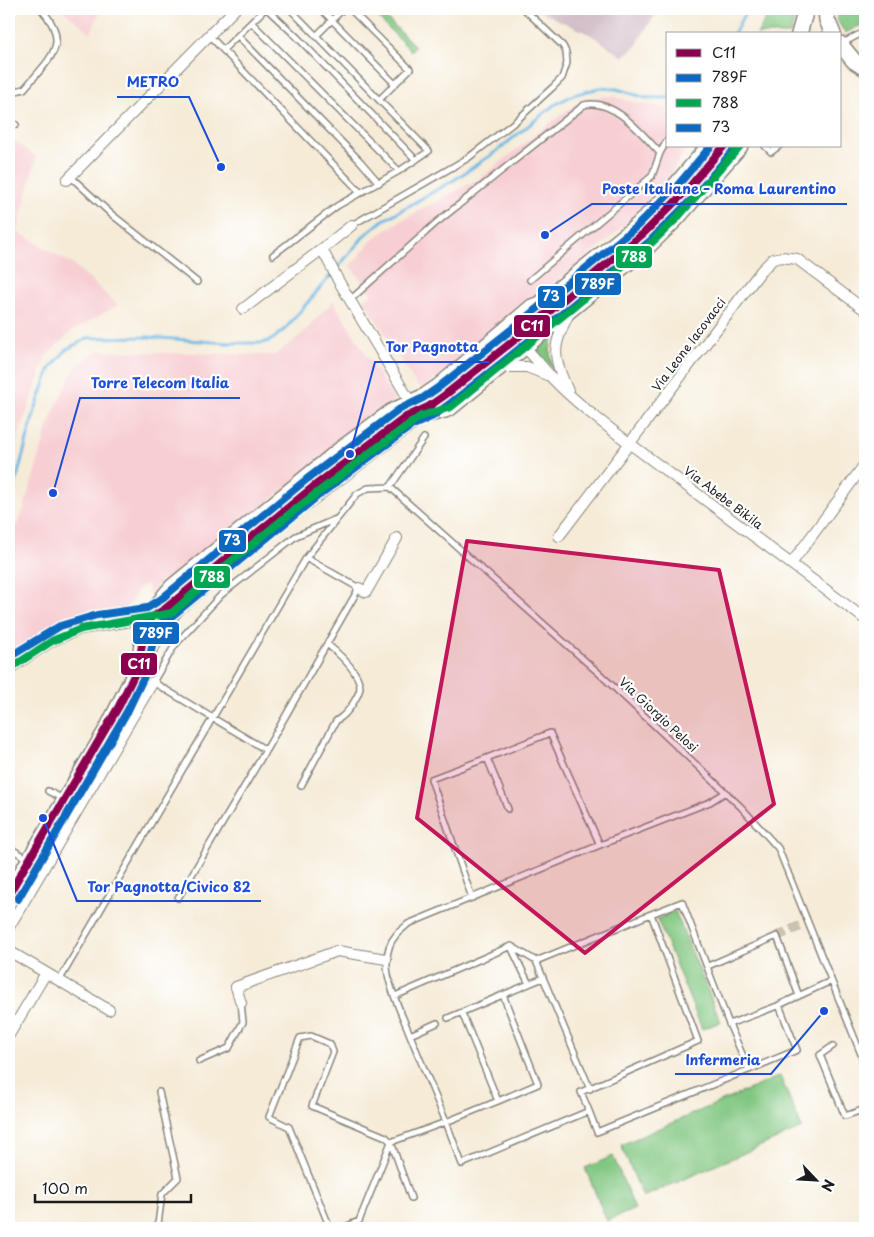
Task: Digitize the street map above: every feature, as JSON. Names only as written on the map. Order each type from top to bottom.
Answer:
[{"type":"street","points":[[68,178],[235,9]]},
{"type":"street","points":[[800,32],[806,9]]},
{"type":"street","points":[[826,9],[833,32]]},
{"type":"street","points":[[842,46],[854,61],[862,67]]},
{"type":"street","points":[[842,66],[862,67]]},
{"type":"street","points":[[523,340],[528,318],[539,305],[638,225],[663,200],[707,148]]},
{"type":"street","points":[[9,894],[107,729],[131,684],[150,618],[172,587],[341,449],[391,412],[445,410],[451,407],[500,367],[523,340],[572,308],[617,272],[676,219],[738,148]]},
{"type":"street","points":[[243,309],[352,225]]},
{"type":"street","points":[[322,249],[350,300],[416,410]]},
{"type":"street","name":"Via Leone Iacovacci","points":[[559,536],[761,271],[773,259],[782,257],[797,259],[865,310]]},
{"type":"street","points":[[138,665],[172,613],[212,577],[416,410],[438,387],[532,307],[539,305]]},
{"type":"street","name":"Via Abebe Bikila","points":[[569,394],[558,368],[555,352],[558,336],[572,308]]},
{"type":"street","name":"Via Abebe Bikila","points":[[523,340],[552,378],[593,416],[865,619]]},
{"type":"street","name":"Via Abebe Bikila","points":[[500,367],[535,369],[552,378]]},
{"type":"street","points":[[790,564],[865,464]]},
{"type":"street","points":[[359,588],[366,592],[397,538]]},
{"type":"street","points":[[9,669],[52,641],[72,632],[99,625],[172,613]]},
{"type":"street","points":[[9,927],[154,682]]},
{"type":"street","points":[[9,951],[109,1010]]},
{"type":"street","points":[[240,1003],[236,988],[337,951],[386,959]]},
{"type":"street","points":[[9,1035],[46,973]]},
{"type":"lane","points":[[9,85],[16,91],[24,89],[56,47],[57,36],[46,14],[41,9]]},
{"type":"lane","points":[[223,50],[266,9],[297,37],[416,160]]},
{"type":"lane","points":[[273,256],[337,206],[379,183],[429,151],[290,9]]},
{"type":"lane","points":[[321,9],[395,84]]},
{"type":"lane","points":[[316,36],[343,9]]},
{"type":"lane","points":[[350,9],[410,68],[379,100]]},
{"type":"lane","points":[[352,225],[468,158],[516,121],[562,78],[567,63],[566,52],[563,46],[524,9]]},
{"type":"lane","points":[[252,23],[399,171]]},
{"type":"lane","points":[[842,38],[849,39],[865,33]]},
{"type":"lane","points":[[209,35],[361,193]]},
{"type":"lane","points":[[238,36],[361,162],[379,183]]},
{"type":"lane","points":[[350,300],[436,223],[584,105],[592,103],[604,106],[630,122],[660,153]]},
{"type":"lane","points":[[9,119],[16,125]]},
{"type":"lane","points":[[530,280],[652,176],[666,142]]},
{"type":"lane","points":[[150,618],[312,487],[416,410],[428,407],[523,340],[651,227],[685,192],[722,148]]},
{"type":"lane","points":[[767,148],[771,152],[777,148]]},
{"type":"lane","points":[[68,178],[197,282]]},
{"type":"lane","points":[[59,981],[306,558],[357,494],[368,488],[390,487],[424,438]]},
{"type":"lane","name":"Via Giorgio Pelosi","points":[[390,487],[601,675],[726,792],[778,848],[865,1064]]},
{"type":"lane","points":[[266,750],[154,682],[175,645],[221,595],[296,536],[337,519]]},
{"type":"lane","points":[[178,898],[359,588],[306,558]]},
{"type":"lane","points":[[172,613],[179,596]]},
{"type":"lane","points":[[301,786],[336,721],[346,715],[360,688],[350,666],[340,654],[327,644]]},
{"type":"lane","points":[[472,898],[431,779],[550,733],[600,845]]},
{"type":"lane","points":[[487,758],[508,809]]},
{"type":"lane","points":[[48,791],[65,800]]},
{"type":"lane","points":[[589,1111],[462,1164],[395,996],[388,975],[386,959],[389,948],[395,935],[408,924],[710,802],[726,792]]},
{"type":"lane","points":[[13,850],[29,860]]},
{"type":"lane","points":[[536,961],[682,902],[749,1070]]},
{"type":"lane","points":[[650,914],[698,1041],[581,1092],[597,1132],[797,1050],[779,1005],[781,1004]]},
{"type":"lane","points":[[708,966],[777,936],[799,996]]},
{"type":"lane","points":[[395,996],[511,946]]},
{"type":"lane","points":[[511,946],[536,961],[590,1089]]},
{"type":"lane","points":[[511,946],[528,984]]},
{"type":"lane","points":[[448,1018],[543,978]]},
{"type":"lane","points":[[730,1024],[781,1004],[831,981]]},
{"type":"lane","points":[[343,1228],[359,1221],[391,1142],[446,1122],[538,1084],[503,995]]},
{"type":"lane","points":[[199,1062],[229,1048],[243,1022],[240,1003]]},
{"type":"lane","points":[[462,1013],[498,1101]]},
{"type":"lane","points":[[410,1035],[437,1023]]},
{"type":"lane","points":[[330,1228],[289,1127],[268,1117],[300,1038],[311,1036],[330,1044],[333,1052],[312,1106],[386,1137],[391,1142],[411,1198]]},
{"type":"lane","points":[[833,1046],[820,1055],[846,1116],[865,1109]]},
{"type":"lane","points":[[159,1092],[178,1178],[162,1194],[158,1224],[160,1228]]},
{"type":"highlighted area","points":[[467,541],[719,570],[774,804],[585,953],[417,818]]},
{"type":"shaded area","points":[[61,9],[101,9],[91,33]]},
{"type":"shaded area","points":[[535,9],[659,9],[637,45],[623,57],[591,35]]},
{"type":"shaded area","points":[[611,96],[666,108],[666,148],[686,148],[671,174],[638,213],[609,239],[426,387],[418,387],[366,304],[365,300],[371,293],[350,266],[373,239],[398,222],[482,177],[584,98]]},
{"type":"shaded area","points":[[9,136],[36,157],[18,232],[74,265],[118,305],[72,331],[46,356],[9,465]]},
{"type":"shaded area","points":[[333,301],[395,401],[167,582],[162,579],[150,598],[147,585],[141,586],[122,614],[93,609],[79,613],[9,662],[9,541],[22,513],[52,415],[74,368],[97,351],[275,355],[302,334]]},
{"type":"green space","points":[[369,9],[377,9],[415,46],[411,51]]},
{"type":"green space","points":[[771,9],[797,9],[791,32],[758,32]]},
{"type":"green space","points":[[836,9],[865,9],[865,24],[845,33],[837,20]]},
{"type":"green space","points":[[556,329],[550,349],[553,369],[535,346]]},
{"type":"green space","points":[[675,911],[721,1022],[702,1029],[657,919]]},
{"type":"green space","points":[[780,1076],[802,1128],[643,1197],[621,1145]]},
{"type":"green space","points":[[613,1156],[635,1209],[607,1221],[585,1168]]},
{"type":"waterway","points":[[735,32],[747,9]]},
{"type":"waterway","points":[[9,507],[35,410],[50,369],[67,349],[88,338],[147,337],[227,343],[263,343],[273,339],[286,328],[365,235],[382,221],[454,180],[497,151],[554,105],[573,95],[599,88],[617,89],[646,98],[666,98]]},
{"type":"tunnel","points":[[777,936],[807,923]]},
{"type":"transit line","name":"73","points":[[9,657],[60,626],[97,615],[147,608],[160,600],[307,479],[400,409],[423,398],[439,387],[516,326],[637,226],[678,185],[709,148]]},
{"type":"transit line","name":"C11","points":[[9,894],[119,706],[139,665],[143,637],[151,618],[166,608],[313,487],[406,417],[428,407],[445,395],[522,334],[644,233],[685,192],[722,148]]},
{"type":"transit line","name":"788","points":[[9,669],[52,641],[81,629],[172,613],[212,577],[292,512],[371,452],[421,416],[451,407],[647,247],[676,219],[738,148]]},
{"type":"transit line","name":"789F","points":[[18,899],[128,710],[148,668],[153,640],[159,625],[319,495],[411,426],[433,416],[451,403],[528,342],[650,241],[693,198],[732,152]]},
{"type":"place","name":"METRO","points":[[221,167]]},
{"type":"place","name":"Poste Italiane – Roma Laurentino","points":[[545,235]]},
{"type":"place","name":"Tor Pagnotta","points":[[350,454]]},
{"type":"place","name":"Torre Telecom Italia","points":[[53,493]]},
{"type":"place","name":"Tor Pagnotta/Civico 82","points":[[43,818]]},
{"type":"place","name":"Infermeria","points":[[824,1011]]}]
